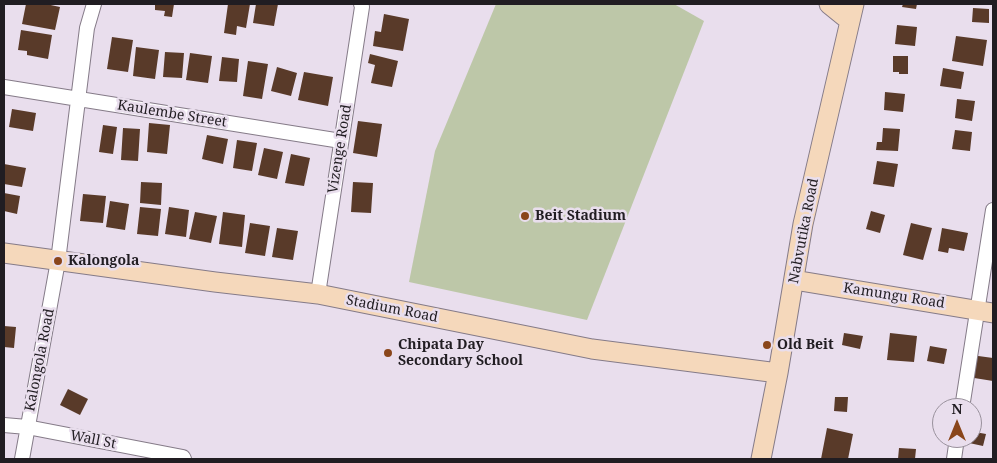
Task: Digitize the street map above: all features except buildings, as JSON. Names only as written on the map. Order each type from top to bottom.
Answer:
[{"type":"street","name":"Kalongola Road","points":[[22,459],[58,261],[87,28],[94,4]]},
{"type":"street","name":"Vizenge Road","points":[[318,294],[361,4]]},
{"type":"street","points":[[829,4],[852,12]]},
{"type":"street","name":"Nabvutika Road","points":[[761,459],[778,374],[803,224],[852,12]]},
{"type":"street","name":"Kaulembe Street","points":[[4,87],[341,141]]},
{"type":"street","points":[[964,398],[985,312],[993,210]]},
{"type":"street","name":"Stadium Road","points":[[4,253],[318,294],[592,349],[778,374]]},
{"type":"street","name":"Kamungu Road","points":[[794,280],[985,312]]},
{"type":"street","name":"Wall St","points":[[4,424],[184,458]]},
{"type":"green space","name":"Beit Stadium","points":[[496,4],[674,4],[704,21],[587,320],[409,282],[435,151]]},
{"type":"place","name":"Beit Stadium","points":[[525,216]]},
{"type":"place","name":"Kalongola","points":[[58,261]]},
{"type":"place","name":"Old Beit","points":[[767,345]]},
{"type":"place","name":"Chipata Day Secondary School","points":[[388,353]]}]
